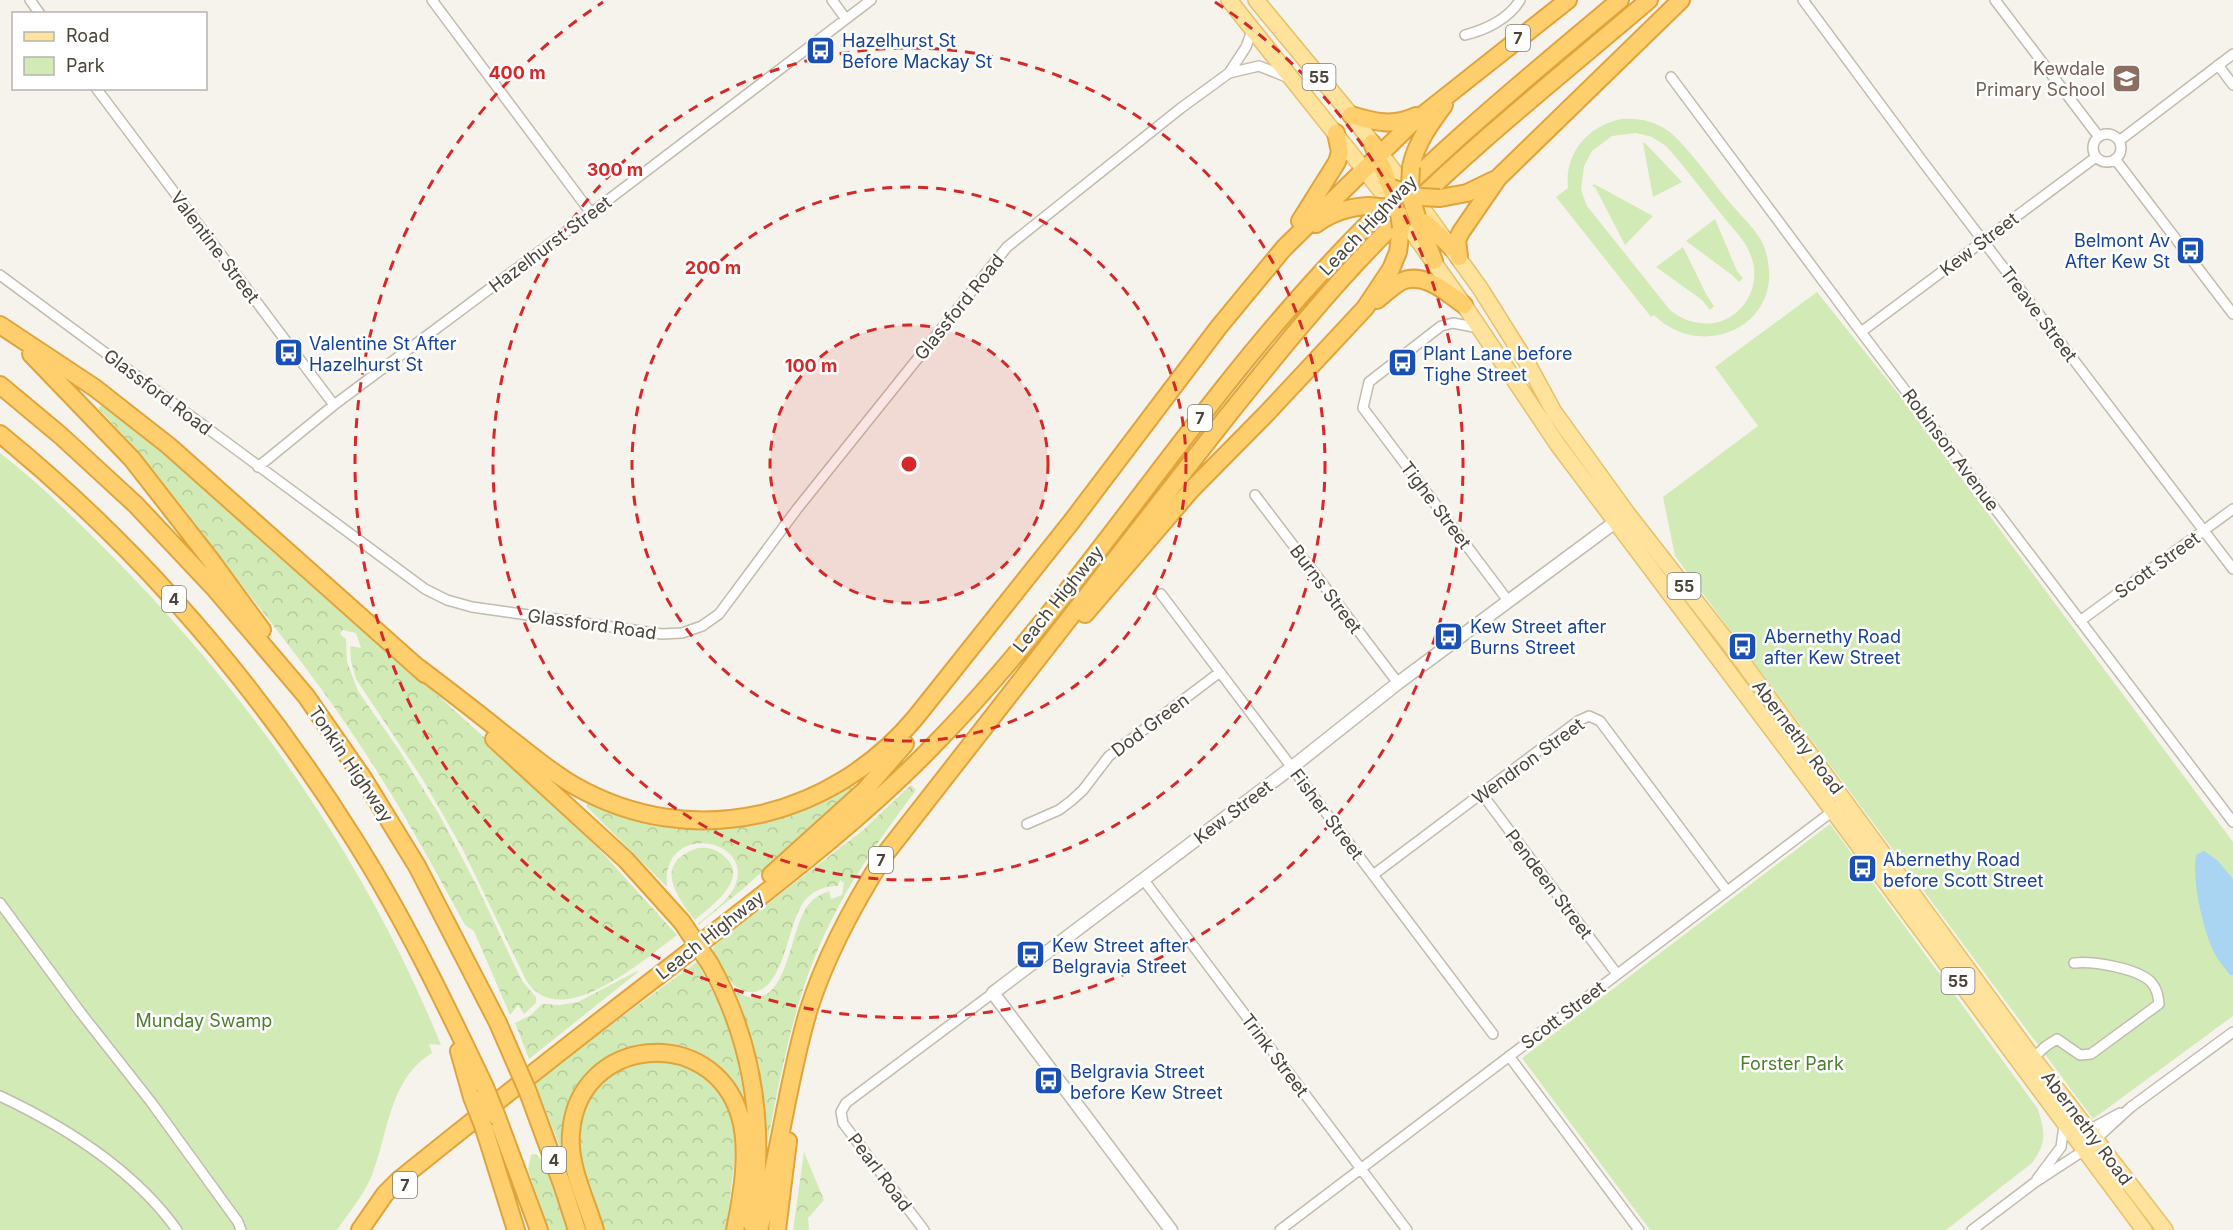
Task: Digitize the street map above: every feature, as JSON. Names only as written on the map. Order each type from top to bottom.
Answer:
[{"type":"highway","name":"7","points":[[1377,151],[1568,0]]},
{"type":"highway","name":"Leach Highway","points":[[444,1144],[831,841],[874,803],[952,726],[1043,620],[1201,416],[1308,286],[1366,224],[1428,164],[1620,0]]},
{"type":"highway","name":"Leach Highway","points":[[793,1077],[815,992],[851,911],[866,884],[912,817],[1272,360],[1373,245],[1447,173],[1649,0]]},
{"type":"highway","points":[[1456,253],[1457,240],[1461,232],[1498,178],[1681,0]]},
{"type":"highway","name":"7","points":[[1026,674],[1071,630],[1191,490],[1365,308],[1391,269],[1398,252],[1404,204],[1414,154],[1427,128],[1446,102],[1469,78]]},
{"type":"highway","name":"7","points":[[1350,115],[1378,122],[1395,123],[1414,117],[1434,105]]},
{"type":"highway","points":[[1284,248],[1337,162],[1340,152],[1336,133]]},
{"type":"highway","points":[[419,668],[554,772],[596,796],[643,812],[690,819],[741,818],[787,808],[808,800],[842,783],[897,740],[1072,521],[1218,328],[1284,248],[1377,151],[1434,261]]},
{"type":"highway","points":[[1363,167],[1440,234],[1456,253]]},
{"type":"highway","points":[[1284,248],[1321,220],[1348,208],[1404,204],[1467,193],[1498,178]]},
{"type":"highway","name":"7","points":[[1365,308],[1401,282],[1410,279],[1431,282],[1464,305]]},
{"type":"highway","points":[[4,329],[95,388],[169,446],[419,668],[626,860],[682,922],[710,964],[735,1016],[754,1089],[758,1162],[750,1230]]},
{"type":"highway","points":[[4,329],[81,405],[171,507],[253,617],[306,696]]},
{"type":"highway","name":"Tonkin Highway","points":[[0,385],[60,435],[135,504],[216,590],[306,696],[363,778],[417,866],[498,1023],[528,1092],[577,1230]]},
{"type":"highway","name":"4","points":[[0,434],[42,469],[134,556],[188,614],[270,715],[354,839],[446,1005],[479,1092],[497,1117],[509,1146],[539,1230]]},
{"type":"highway","points":[[730,920],[769,877],[842,811],[885,768],[950,688],[1000,613]]},
{"type":"highway","points":[[595,1230],[571,1152],[574,1115],[585,1091],[606,1069],[634,1055],[661,1052],[685,1056],[716,1075],[733,1099],[740,1115],[744,1142],[742,1182],[735,1230]]},
{"type":"highway","points":[[759,1230],[793,1077]]},
{"type":"highway","points":[[777,1230],[786,1163],[793,1077]]},
{"type":"highway","points":[[479,1092],[484,1128],[516,1230]]},
{"type":"highway","name":"7","points":[[372,1230],[411,1179],[444,1144]]},
{"type":"highway","points":[[360,1230],[385,1194],[444,1144]]},
{"type":"highway","points":[[509,1146],[531,1230]]},
{"type":"main road","name":"55","points":[[1229,0],[1363,167]]},
{"type":"main road","name":"55","points":[[1256,0],[1377,151]]},
{"type":"main road","name":"Abernethy Road","points":[[1456,253],[1515,343],[1554,412],[1621,517],[2064,1126],[2144,1230]]},
{"type":"main road","name":"Abernethy Road","points":[[1434,261],[1558,445],[1730,645],[2033,1058],[2165,1230]]},
{"type":"street","points":[[432,0],[591,213]]},
{"type":"street","points":[[832,0],[846,19]]},
{"type":"street","name":"Hazelhurst Street","points":[[258,467],[334,405],[871,0]]},
{"type":"street","points":[[1465,35],[1485,30],[1517,6],[1520,0]]},
{"type":"street","name":"Treave Street","points":[[1803,0],[2233,568]]},
{"type":"street","points":[[1995,0],[2099,137]]},
{"type":"street","name":"Glassford Road","points":[[0,275],[425,589],[447,600],[472,607],[662,634],[682,633],[702,626],[719,614],[797,509],[1007,248],[1172,115],[1229,73],[1246,47],[1252,28]]},
{"type":"street","points":[[2119,141],[2233,54]]},
{"type":"street","points":[[2218,65],[2233,85]]},
{"type":"street","name":"Glassford Road","points":[[1229,73],[1259,66],[1294,80]]},
{"type":"street","name":"Robinson Avenue","points":[[1671,77],[1861,332],[2233,822]]},
{"type":"street","name":"Valentine Street","points":[[98,90],[334,405]]},
{"type":"street","points":[[2112,135],[2119,141],[2120,153],[2115,159],[2107,162],[2096,156],[2093,148],[2099,137],[2112,135]]},
{"type":"street","name":"Kew Street","points":[[1861,332],[2096,156]]},
{"type":"street","points":[[2115,159],[2233,314]]},
{"type":"street","name":"Tighe Street","points":[[1480,328],[1454,323],[1441,326],[1369,382],[1363,408],[1509,602]]},
{"type":"street","name":"Burns Street","points":[[1255,495],[1398,683]]},
{"type":"street","name":"Scott Street","points":[[2080,621],[2233,509]]},
{"type":"street","name":"Kew Street","points":[[841,1112],[846,1103],[1291,768],[1398,683],[1621,517]]},
{"type":"street","name":"Fisher Street","points":[[1161,594],[1493,1034]]},
{"type":"street","name":"Dod Green","points":[[1028,824],[1059,810],[1071,801],[1083,790],[1108,756],[1220,672]]},
{"type":"street","name":"Wendron Street","points":[[1374,875],[1578,721],[1589,716],[1600,721],[1727,891]]},
{"type":"street","name":"Pendeen Street","points":[[1482,794],[1617,974]]},
{"type":"street","name":"Scott Street","points":[[1280,1230],[1846,801]]},
{"type":"street","name":"Trink Street","points":[[1143,879],[1407,1230]]},
{"type":"street","points":[[0,903],[81,1013],[151,1102],[241,1230]]},
{"type":"street","points":[[2033,1058],[2057,1039],[2080,1055],[2091,1054],[2159,1004],[2158,992],[2150,981],[2140,976],[2116,967],[2085,962],[2074,963]]},
{"type":"street","points":[[993,993],[1171,1230]]},
{"type":"street","points":[[1972,1230],[1984,1227],[2092,1134],[2231,1037]]},
{"type":"street","points":[[1509,1056],[1639,1230]]},
{"type":"street","points":[[0,1096],[61,1129],[116,1168],[153,1199],[177,1230]]},
{"type":"street","name":"Pearl Road","points":[[841,1112],[843,1123],[924,1230]]},
{"type":"street","points":[[2034,1183],[2061,1147],[2064,1126]]},
{"type":"green space","points":[[1621,119],[1641,120],[1658,125],[1670,132],[1692,155],[1757,234],[1764,245],[1767,257],[1768,285],[1762,305],[1749,320],[1733,330],[1713,336],[1693,335],[1673,329],[1654,315],[1651,317],[1556,197],[1568,188],[1570,163],[1581,143],[1598,128]],"holes":[[[1636,133],[1652,137],[1666,146],[1681,163],[1749,250],[1754,266],[1750,294],[1739,310],[1722,321],[1708,324],[1694,322],[1670,310],[1587,206],[1581,190],[1584,166],[1592,151],[1612,136]]]},
{"type":"green space","points":[[1643,143],[1645,143],[1682,182],[1653,197]]},
{"type":"green space","points":[[1594,184],[1653,216],[1625,245],[1595,187],[1592,186]]},
{"type":"green space","points":[[1715,219],[1737,271],[1743,278],[1739,282],[1686,241]]},
{"type":"green space","points":[[1683,247],[1714,306],[1710,310],[1702,300],[1656,267]]},
{"type":"green space","points":[[1817,292],[1901,397],[2233,842],[2233,1016],[2093,1119],[1675,556],[1663,497],[1758,426],[1715,367]]},
{"type":"green space","points":[[103,404],[180,463],[495,747],[579,827],[677,935],[645,960],[602,987],[580,996],[559,1000],[541,995],[526,980],[462,848],[423,780],[356,679],[350,646],[361,648],[356,633],[343,630],[340,634],[346,639],[347,662],[358,691],[399,750],[440,816],[478,888],[522,981],[536,997],[536,1003],[524,1014],[518,1005],[510,1015],[474,931],[465,925],[403,813],[347,725],[183,508],[98,408]]},
{"type":"green space","name":"Munday Swamp","points":[[0,453],[68,513],[159,605],[255,720],[340,845],[411,976],[441,1045],[429,1044],[432,1053],[407,1077],[392,1108],[369,1182],[337,1230],[0,1230]]},
{"type":"green space","points":[[853,782],[856,786],[743,889],[698,925],[723,903],[734,888],[738,871],[733,857],[722,848],[707,844],[691,845],[678,852],[669,866],[667,887],[586,806],[592,800],[705,824]]},
{"type":"green space","points":[[911,785],[916,790],[860,870],[818,948],[791,1033],[766,1150],[763,1149],[729,988],[749,997],[764,996],[775,986],[783,971],[801,917],[809,904],[829,891],[831,899],[842,895],[844,883],[840,880],[838,886],[820,889],[805,900],[799,910],[779,968],[763,989],[752,992],[744,991],[732,983],[713,951],[714,945],[862,831]]},
{"type":"green space","name":"Forster Park","points":[[1830,824],[2038,1109],[2043,1131],[2040,1149],[2032,1163],[1946,1230],[1650,1230],[1522,1058]]},
{"type":"green space","points":[[698,848],[712,849],[724,856],[731,865],[733,874],[726,891],[695,920],[675,890],[672,871],[676,862],[684,854]]},
{"type":"green space","points":[[697,962],[723,1011],[734,1040],[746,1109],[744,1110],[734,1086],[719,1066],[699,1052],[677,1045],[654,1043],[631,1047],[610,1056],[591,1070],[576,1087],[566,1109],[563,1127],[564,1146],[560,1147],[534,1081]]},
{"type":"green space","points":[[637,971],[529,1059],[515,1023],[531,1015],[542,1004],[560,1005],[578,1002]]},
{"type":"green space","points":[[663,1057],[713,1079],[729,1109],[734,1133],[735,1157],[726,1230],[604,1230],[585,1176],[577,1141],[587,1097],[613,1070]]},
{"type":"green space","points":[[804,1152],[824,1200],[808,1218],[809,1230],[793,1230]]},
{"type":"green space","points":[[535,1154],[546,1163],[569,1230],[549,1230],[528,1170],[531,1155]]},
{"type":"water","points":[[2204,851],[2218,861],[2233,879],[2233,975],[2230,975],[2211,946],[2200,907],[2195,866],[2196,855]]},
{"type":"place","name":"Hazelhurst St Before Mackay St","points":[[821,50]]},
{"type":"place","name":"Kewdale Primary School","points":[[2126,78]]},
{"type":"place","name":"Belmont Av After Kew St","points":[[2191,250]]},
{"type":"place","name":"Valentine St After Hazelhurst St","points":[[288,353]]},
{"type":"place","name":"Plant Lane before Tighe Street","points":[[1402,363]]},
{"type":"place","name":"Kew Street after Burns Street","points":[[1449,636]]},
{"type":"place","name":"Abernethy Road after Kew Street","points":[[1743,646]]},
{"type":"place","name":"Abernethy Road before Scott Street","points":[[1862,869]]},
{"type":"place","name":"Kew Street after Belgravia Street","points":[[1031,955]]},
{"type":"place","name":"Belgravia Street before Kew Street","points":[[1049,1081]]}]
